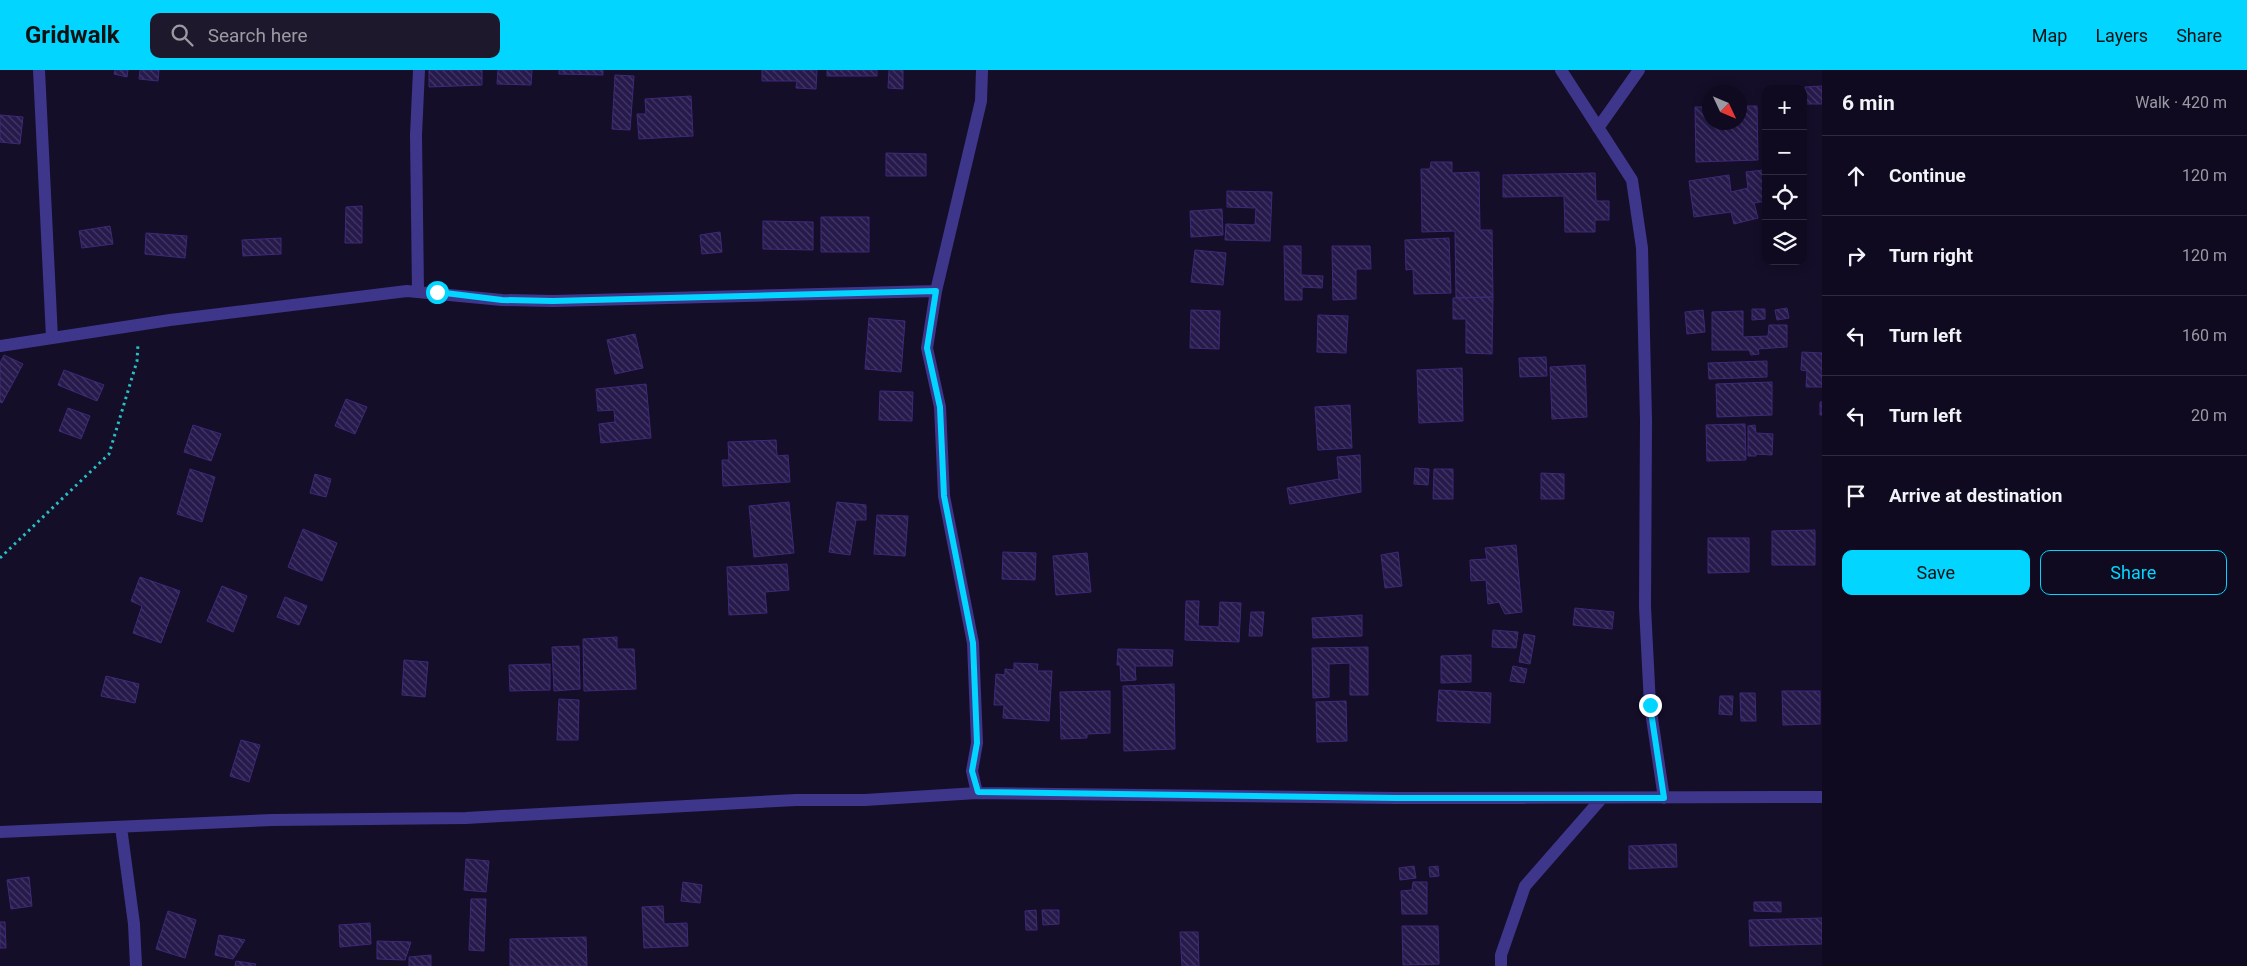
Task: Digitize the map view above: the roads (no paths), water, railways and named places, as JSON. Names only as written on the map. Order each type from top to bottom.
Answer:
[{"type":"street","points":[[39,70],[52,338]]},
{"type":"street","points":[[418,291],[416,135],[419,70]]},
{"type":"street","points":[[978,792],[972,771],[977,743],[973,643],[944,496],[940,407],[927,348],[936,291],[981,100],[982,70]]},
{"type":"street","points":[[1561,70],[1632,180],[1642,248],[1646,420],[1645,608],[1650,705],[1664,798]]},
{"type":"street","points":[[1598,128],[1639,70]]},
{"type":"street","points":[[0,346],[139,324],[397,292],[418,291],[502,300],[553,301],[936,291]]},
{"type":"street","points":[[0,832],[272,820],[466,818],[796,800],[865,800],[978,792],[1602,798],[1822,797]]},
{"type":"street","points":[[1499,962],[1525,886],[1602,798]]},
{"type":"street","points":[[121,827],[134,924],[136,966]]}]
